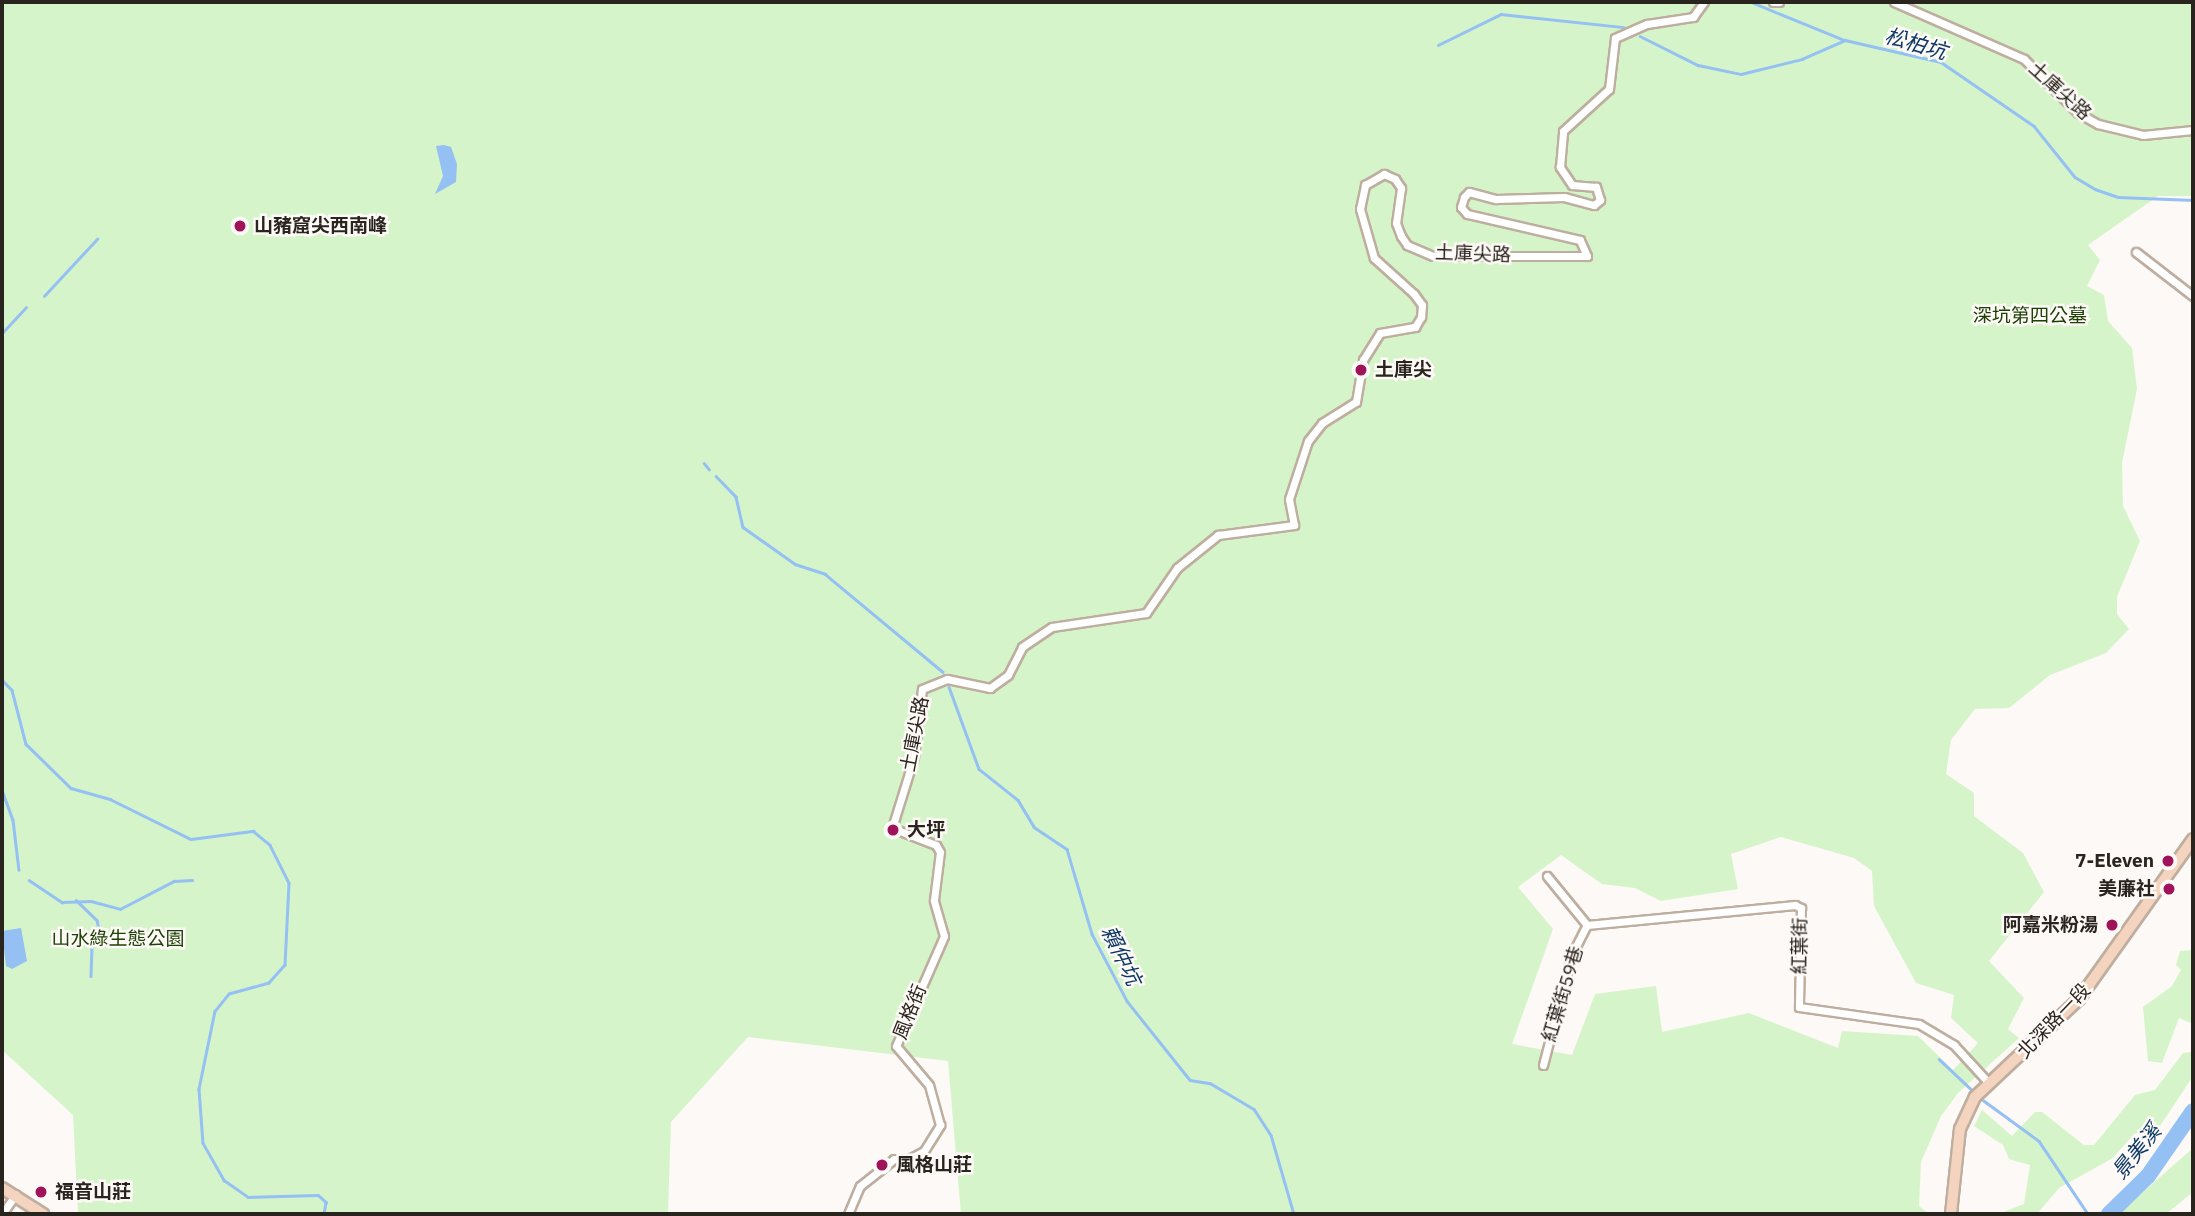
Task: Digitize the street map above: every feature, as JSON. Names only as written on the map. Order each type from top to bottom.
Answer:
[{"type":"main road","name":"北深路一段","points":[[1951,1214],[1960,1129],[1975,1097],[2079,999],[2193,839]]},
{"type":"main road","points":[[2,1188],[16,1194],[43,1214]]},
{"type":"street","name":"土庫尖路","points":[[892,828],[914,757],[917,705],[930,683],[947,679],[990,688],[1008,675],[1022,648],[1052,627],[1146,613],[1177,568],[1218,535],[1294,525],[1289,499],[1308,441],[1322,423],[1356,402],[1363,360],[1380,333],[1415,327],[1421,317],[1422,305],[1414,294],[1374,258],[1360,209],[1371,178],[1395,179],[1401,188],[1396,223],[1401,236],[1406,245],[1426,253],[1587,256],[1580,240],[1467,214],[1461,208],[1464,197],[1469,192],[1496,199],[1564,197],[1594,205],[1600,200],[1595,187],[1572,185],[1560,167],[1563,131],[1609,89],[1615,38],[1647,24],[1693,17],[1704,2]]},
{"type":"street","points":[[1773,2],[1779,2]]},
{"type":"street","name":"土庫尖路","points":[[1894,2],[2024,59],[2078,113],[2098,124],[2143,135],[2193,130]]},
{"type":"street","points":[[2136,252],[2193,296]]},
{"type":"street","name":"風格街","points":[[848,1214],[860,1186],[894,1159],[907,1160],[924,1151],[940,1125],[929,1085],[896,1046],[942,945],[934,900],[940,852],[936,845],[892,828]]},
{"type":"street","points":[[1547,876],[1587,925]]},
{"type":"street","name":"紅葉街","points":[[1587,925],[1795,905],[1801,908],[1798,1007],[1919,1024],[1954,1045],[1989,1083]]},
{"type":"street","name":"紅葉街59巷","points":[[1543,1065],[1572,954],[1587,925]]},
{"type":"street","points":[[2,1214],[16,1194]]},
{"type":"green space","points":[[2,2],[2193,2],[2193,196],[2158,196],[2088,245],[2100,260],[2087,286],[2104,295],[2108,321],[2132,348],[2137,389],[2122,463],[2123,506],[2140,541],[2117,597],[2117,614],[2129,629],[2106,653],[2050,675],[2009,708],[1975,709],[1951,740],[1946,774],[1974,793],[1974,816],[2023,853],[2044,892],[1989,961],[2024,998],[2008,1029],[2019,1038],[1958,1093],[1941,1116],[1921,1162],[1919,1206],[1929,1214],[961,1214],[948,1061],[748,1037],[671,1122],[668,1214],[78,1214],[73,1115],[2,1050]],"holes":[[[1781,837],[1854,858],[1872,871],[1874,906],[1916,983],[1954,995],[1951,1018],[1978,1043],[1953,1070],[1918,1036],[1842,1031],[1838,1048],[1749,1013],[1662,1032],[1656,986],[1595,994],[1572,1055],[1512,1044],[1553,929],[1518,887],[1561,855],[1602,884],[1635,888],[1661,901],[1738,889],[1731,854]]]},
{"type":"green space","points":[[2193,950],[2193,1024],[2179,1018],[2162,1063],[2148,1061],[2143,1007],[2172,986],[2181,970],[2176,965],[2180,951]]},
{"type":"green space","points":[[2193,1052],[2193,1076],[2160,1126],[2134,1134],[2113,1158],[2059,1188],[2037,1214],[1998,1214],[2024,1204],[2030,1165],[2009,1159],[2003,1145],[1974,1126],[1982,1110],[2012,1136],[2035,1112],[2042,1112],[2084,1145],[2094,1145],[2135,1095],[2155,1090],[2183,1053]]},
{"type":"green space","points":[[2193,1148],[2193,1192],[2166,1214],[2118,1214]]},
{"type":"water","points":[[436,146],[451,147],[457,164],[456,182],[435,194],[443,176]]},
{"type":"water","points":[[21,928],[27,961],[12,969],[6,966],[2,931]]},
{"type":"waterway","points":[[1751,2],[1844,40]]},
{"type":"waterway","name":"松柏坑","points":[[1438,45],[1501,14],[1623,27]]},
{"type":"waterway","name":"松柏坑","points":[[1640,36],[1698,65],[1741,74],[1802,59],[1845,40],[1941,62],[2034,126],[2075,177],[2095,189],[2118,197],[2193,200]]},
{"type":"waterway","points":[[44,296],[97,239]]},
{"type":"waterway","points":[[2,333],[26,307]]},
{"type":"waterway","name":"賴仲坑","points":[[704,463],[709,469]]},
{"type":"waterway","name":"賴仲坑","points":[[716,476],[736,497],[743,527],[795,564],[825,574],[943,672]]},
{"type":"waterway","points":[[2,680],[12,690],[26,744],[71,788],[110,799],[191,839],[253,831],[270,845],[289,883],[285,965],[269,983],[229,994],[215,1011],[199,1089],[203,1143],[224,1180],[248,1197],[318,1195],[326,1202],[324,1214]]},
{"type":"waterway","name":"賴仲坑","points":[[949,687],[979,769],[1018,800],[1034,827],[1067,849],[1092,934],[1127,1001],[1190,1080],[1210,1083],[1254,1109],[1271,1135],[1294,1214]]},
{"type":"waterway","points":[[2,790],[13,820],[19,870]]},
{"type":"waterway","points":[[29,880],[62,902],[91,901],[120,909],[174,881],[192,880]]},
{"type":"waterway","points":[[76,900],[97,920],[101,939],[92,947],[91,976]]},
{"type":"waterway","points":[[1939,1059],[1972,1090]]},
{"type":"waterway","points":[[1983,1100],[2039,1141],[2088,1214]]},
{"type":"waterway","name":"景美溪","points":[[2109,1214],[2148,1176],[2193,1111]]},
{"type":"place","name":"山豬窟尖西南峰","points":[[240,226]]},
{"type":"place","name":"土庫尖","points":[[1361,370]]},
{"type":"place","name":"大坪","points":[[893,830]]},
{"type":"place","name":"7-Eleven","points":[[2168,861]]},
{"type":"place","name":"美廉社","points":[[2169,889]]},
{"type":"place","name":"阿嘉米粉湯","points":[[2112,925]]},
{"type":"place","name":"風格山莊","points":[[882,1165]]},
{"type":"place","name":"福音山莊","points":[[41,1192]]},
{"type":"park label","name":"深坑第四公墓","points":[[2030,316]]},
{"type":"park label","name":"山水綠生態公園","points":[[118,939]]}]
